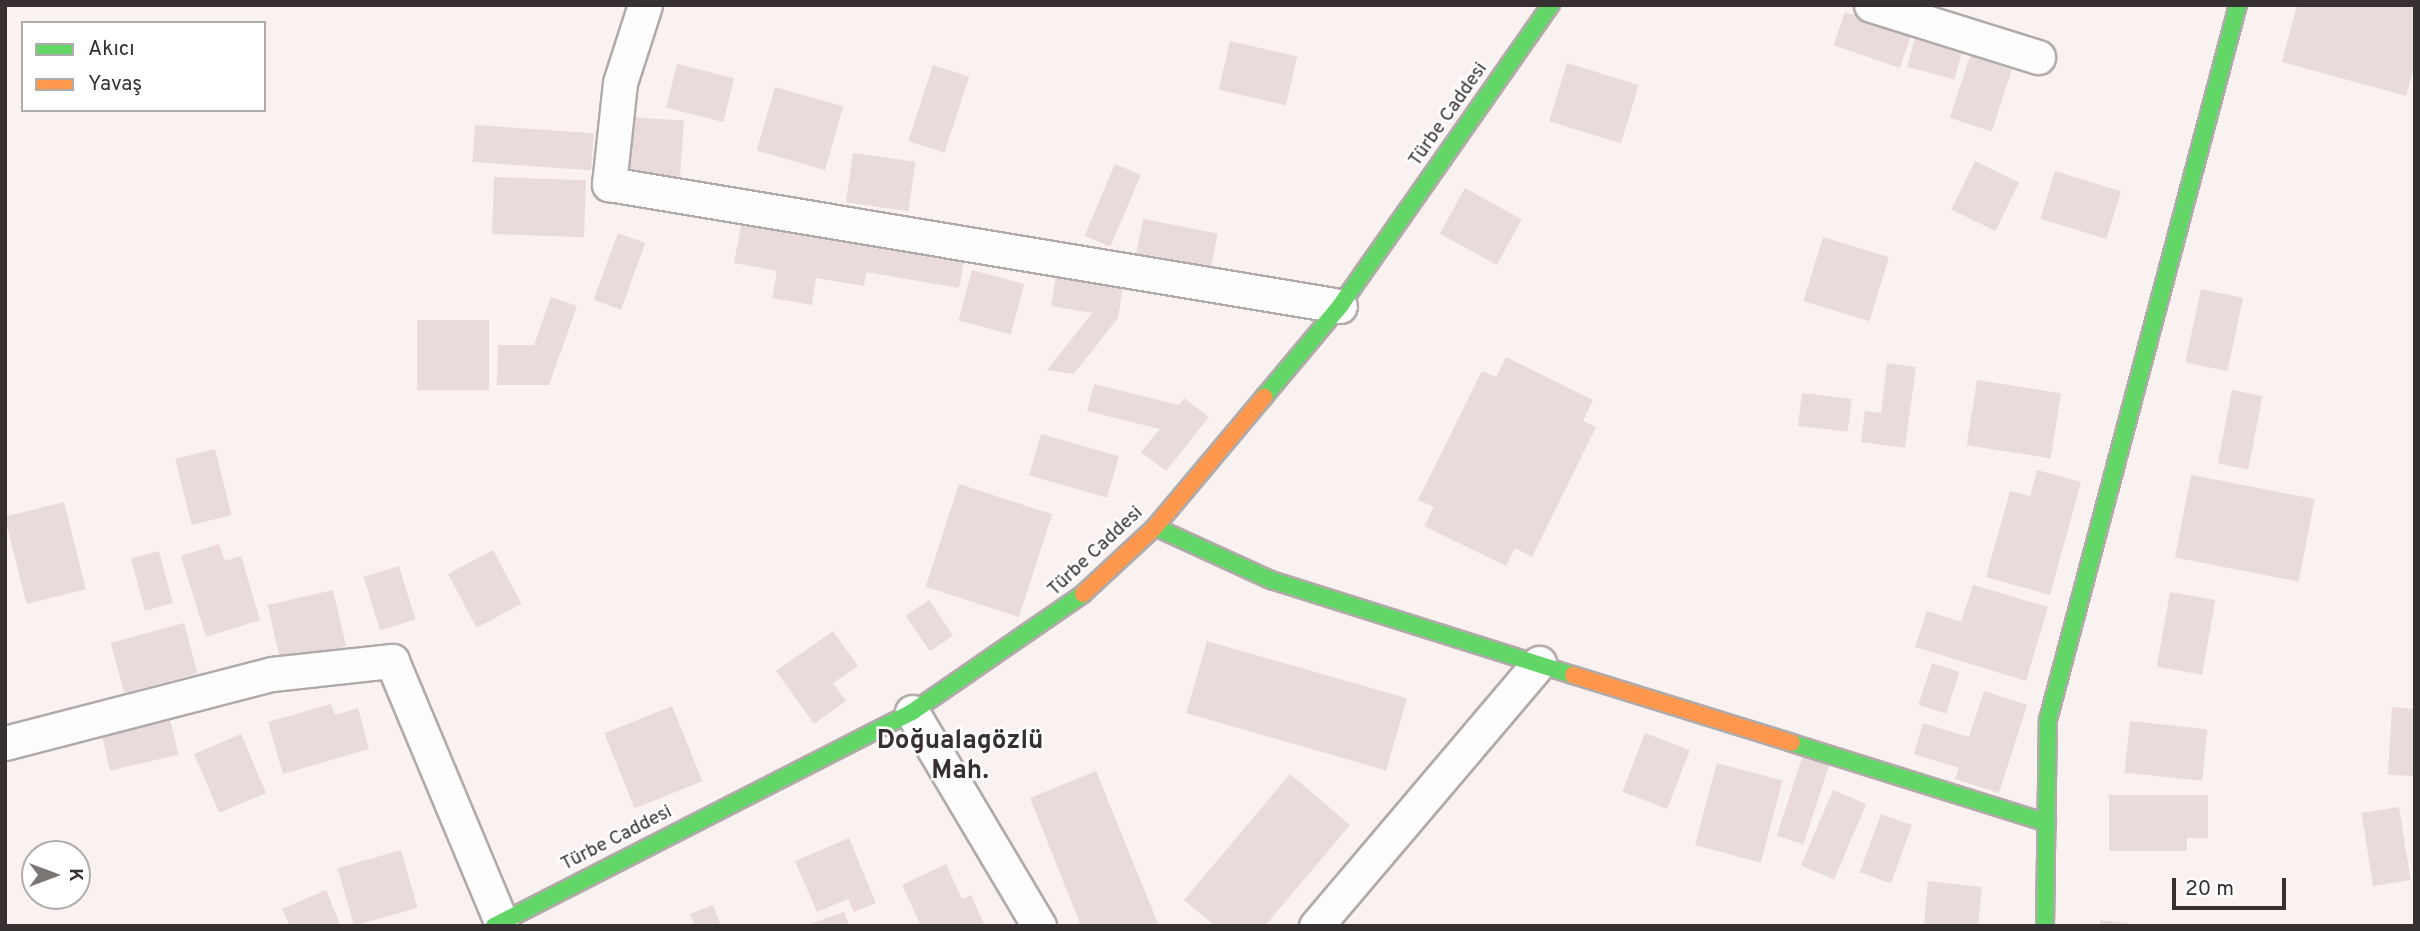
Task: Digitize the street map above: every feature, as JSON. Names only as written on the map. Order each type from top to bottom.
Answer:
[{"type":"street","points":[[645,5],[620,83],[609,184],[1340,306]]},
{"type":"street","name":"Türbe Caddesi","points":[[498,924],[912,712],[1064,611],[1155,527],[1340,306],[1551,5]]},
{"type":"street","points":[[1871,5],[2038,57]]},
{"type":"street","points":[[2045,926],[2048,720],[2238,5]]},
{"type":"street","points":[[1155,527],[1271,580],[2046,823]]},
{"type":"street","points":[[5,743],[272,674],[392,661],[498,924]]},
{"type":"street","points":[[1316,926],[1539,663]]},
{"type":"street","points":[[912,712],[1039,926]]},
{"type":"building","points":[[2297,5],[2415,5],[2415,64],[2406,96],[2282,62]]},
{"type":"building","points":[[1845,12],[1911,35],[1900,68],[1834,45]]},
{"type":"building","points":[[1916,34],[1963,47],[1955,80],[1907,67]]},
{"type":"building","points":[[1230,41],[1297,57],[1286,105],[1219,90]]},
{"type":"building","points":[[1970,56],[2012,70],[1992,131],[1950,118]]},
{"type":"building","points":[[1567,63],[1639,85],[1621,143],[1549,121]]},
{"type":"building","points":[[677,64],[734,78],[723,122],[666,108]]},
{"type":"building","points":[[933,65],[969,77],[944,153],[908,141]]},
{"type":"building","points":[[775,87],[843,107],[825,170],[757,150]]},
{"type":"building","points":[[632,117],[684,121],[680,180],[628,177]]},
{"type":"building","points":[[475,125],[594,133],[591,170],[472,162]]},
{"type":"building","points":[[853,153],[915,162],[908,211],[846,203]]},
{"type":"building","points":[[1975,161],[2019,182],[1995,231],[1951,210]]},
{"type":"building","points":[[1115,164],[1141,175],[1110,247],[1085,236]]},
{"type":"building","points":[[2055,171],[2121,191],[2106,239],[2040,219]]},
{"type":"building","points":[[494,177],[586,180],[584,237],[492,234]]},
{"type":"building","points":[[1465,188],[1522,220],[1497,265],[1440,233]]},
{"type":"building","points":[[743,215],[965,254],[959,288],[866,272],[864,286],[816,278],[812,305],[772,298],[777,271],[734,263]]},
{"type":"building","points":[[1143,219],[1218,234],[1210,274],[1135,259]]},
{"type":"building","points":[[618,233],[645,243],[621,310],[594,300]]},
{"type":"building","points":[[1823,237],[1889,257],[1869,321],[1803,301]]},
{"type":"building","points":[[972,270],[1024,284],[1011,334],[959,320]]},
{"type":"building","points":[[1057,270],[1124,281],[1118,318],[1074,374],[1047,370],[1092,313],[1051,306]]},
{"type":"building","points":[[2201,289],[2243,298],[2227,371],[2185,362]]},
{"type":"building","points":[[551,297],[577,306],[549,385],[497,385],[498,345],[534,345]]},
{"type":"building","points":[[417,320],[489,320],[489,390],[417,390]]},
{"type":"building","points":[[1506,357],[1593,400],[1583,421],[1596,427],[1532,557],[1515,548],[1506,566],[1424,526],[1434,507],[1418,500],[1482,371],[1496,377]]},
{"type":"building","points":[[1887,363],[1916,367],[1905,448],[1861,442],[1865,411],[1881,413]]},
{"type":"building","points":[[1977,380],[2061,393],[2051,458],[1967,445]]},
{"type":"building","points":[[1094,384],[1179,405],[1184,398],[1209,417],[1166,471],[1141,452],[1160,429],[1087,411]]},
{"type":"building","points":[[2232,390],[2262,396],[2248,470],[2218,464]]},
{"type":"building","points":[[1802,393],[1852,399],[1848,432],[1798,426]]},
{"type":"building","points":[[1041,434],[1119,456],[1107,498],[1029,475]]},
{"type":"building","points":[[215,449],[231,515],[192,525],[175,459]]},
{"type":"building","points":[[2037,470],[2081,482],[2050,595],[1986,577],[2010,491],[2030,496]]},
{"type":"building","points":[[2191,475],[2315,499],[2299,581],[2175,557]]},
{"type":"building","points":[[959,484],[1052,514],[1019,617],[926,587]]},
{"type":"building","points":[[64,502],[86,589],[27,604],[5,517]]},
{"type":"building","points":[[219,544],[225,561],[241,556],[260,620],[206,637],[181,556]]},
{"type":"building","points":[[493,550],[522,604],[477,628],[448,574]]},
{"type":"building","points":[[159,551],[173,603],[145,611],[131,559]]},
{"type":"building","points":[[399,566],[415,620],[380,630],[364,577]]},
{"type":"building","points":[[1973,585],[2048,607],[2026,681],[1915,647],[1927,611],[1961,622]]},
{"type":"building","points":[[333,590],[346,647],[281,662],[268,605]]},
{"type":"building","points":[[2170,592],[2215,600],[2202,675],[2157,667]]},
{"type":"building","points":[[929,600],[953,636],[930,651],[906,616]]},
{"type":"building","points":[[184,623],[197,673],[124,693],[111,643]]},
{"type":"building","points":[[833,631],[858,666],[833,683],[846,701],[814,724],[776,671]]},
{"type":"building","points":[[1207,641],[1407,698],[1386,770],[1186,713]]},
{"type":"building","points":[[1932,663],[1960,672],[1946,714],[1918,705]]},
{"type":"building","points":[[1984,691],[2027,705],[1999,793],[1955,779],[1959,768],[1914,754],[1923,723],[1969,737]]},
{"type":"building","points":[[331,704],[335,715],[358,708],[369,749],[283,774],[268,722]]},
{"type":"building","points":[[672,706],[702,781],[635,808],[604,733]]},
{"type":"building","points":[[2392,707],[2415,709],[2415,776],[2388,775]]},
{"type":"building","points":[[168,710],[178,755],[110,771],[100,726]]},
{"type":"building","points":[[2130,721],[2208,729],[2202,781],[2125,773]]},
{"type":"building","points":[[1645,733],[1690,750],[1667,809],[1622,792]]},
{"type":"building","points":[[241,734],[266,793],[219,813],[194,754]]},
{"type":"building","points":[[1804,752],[1831,761],[1803,844],[1777,836]]},
{"type":"building","points":[[1717,763],[1783,781],[1761,863],[1695,845]]},
{"type":"building","points":[[1096,771],[1159,926],[1081,926],[1030,798]]},
{"type":"building","points":[[1290,774],[1350,825],[1265,926],[1215,926],[1184,900]]},
{"type":"building","points":[[1833,790],[1866,804],[1834,880],[1801,865]]},
{"type":"building","points":[[2109,795],[2208,795],[2208,838],[2187,838],[2187,851],[2109,851]]},
{"type":"building","points":[[2399,807],[2411,880],[2373,886],[2361,813]]},
{"type":"building","points":[[1881,814],[1912,825],[1891,884],[1860,872]]},
{"type":"building","points":[[849,838],[876,903],[854,912],[848,899],[817,912],[795,861]]},
{"type":"building","points":[[401,850],[418,908],[354,926],[338,868]]},
{"type":"building","points":[[946,864],[962,899],[971,895],[985,926],[921,926],[902,885]]},
{"type":"building","points":[[1928,881],[1982,887],[1978,926],[1924,926]]},
{"type":"building","points":[[326,890],[341,926],[290,926],[282,909]]},
{"type":"building","points":[[713,905],[721,926],[695,926],[690,914]]},
{"type":"building","points":[[844,912],[850,926],[807,926],[807,925]]},
{"type":"building","points":[[2100,920],[2134,924],[2134,926],[2100,926]]},
{"type":"traffic: fast","points":[[1264,397],[1340,306],[1551,5]]},
{"type":"traffic: fast","points":[[2045,926],[2048,720],[2238,5]]},
{"type":"traffic: fast","points":[[1155,527],[1271,580],[1573,675]]},
{"type":"traffic: fast","points":[[494,926],[912,712],[1083,594]]},
{"type":"traffic: fast","points":[[1792,743],[2047,823]]},
{"type":"traffic: slow","points":[[1083,594],[1155,527],[1264,397]]},
{"type":"traffic: slow","points":[[1573,675],[1792,743]]},
{"type":"district","name":"Doğualagözlü Mah.","points":[[960,757]]}]
